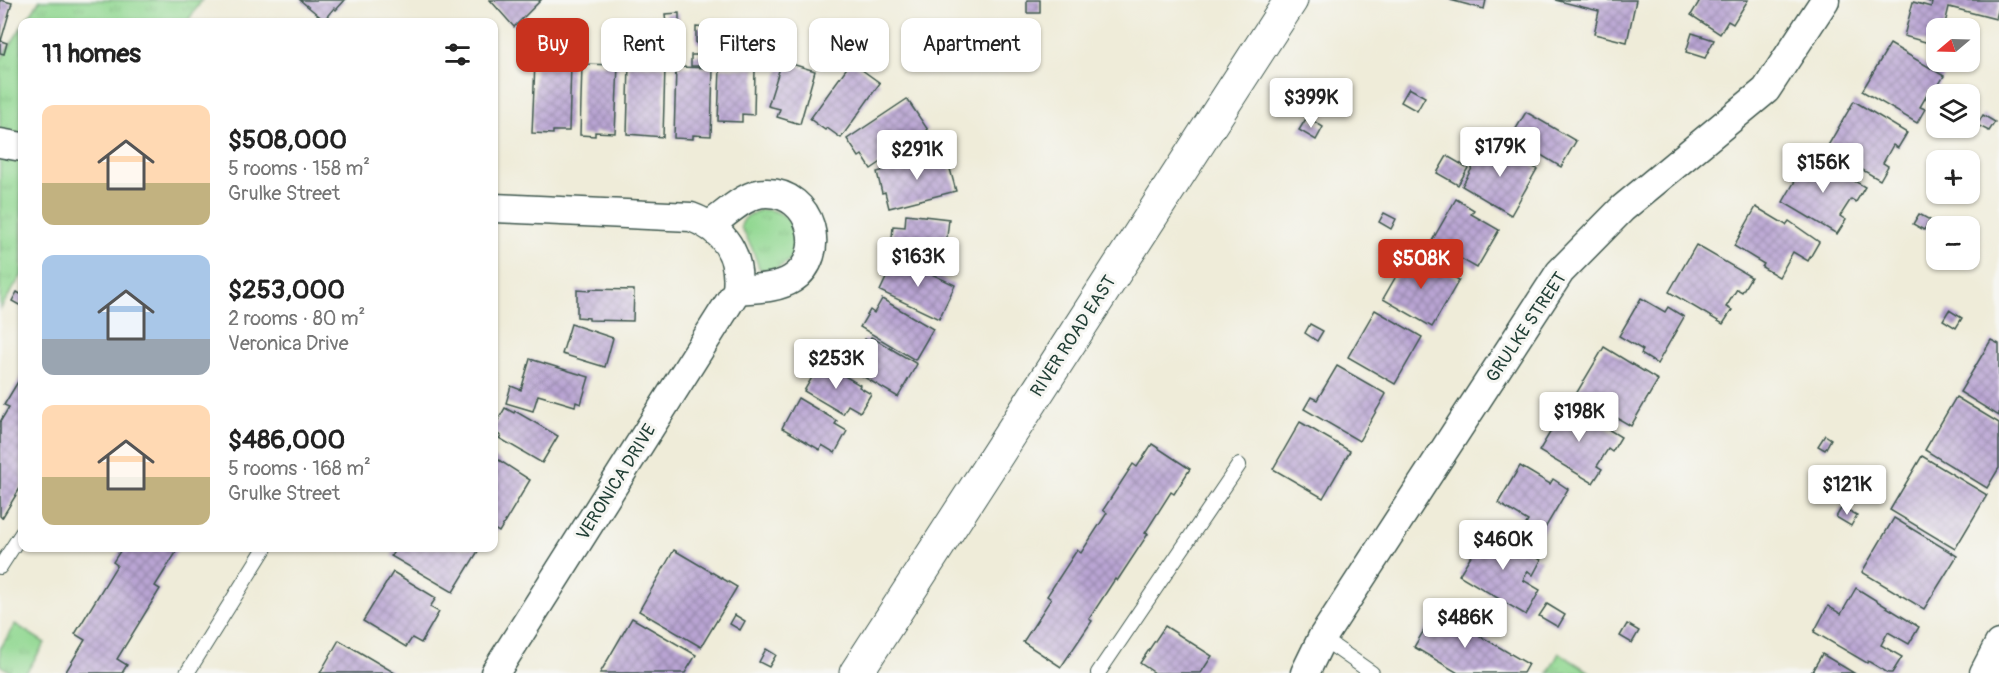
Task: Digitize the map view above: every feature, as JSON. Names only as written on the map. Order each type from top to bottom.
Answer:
[{"type":"street","name":"RIVER ROAD EAST","points":[[856,673],[1291,0]]},
{"type":"street","name":"GRULKE STREET","points":[[1305,673],[1322,638],[1560,272],[1623,208],[1766,90],[1825,0]]},
{"type":"street","points":[[0,143],[18,146]]},
{"type":"street","points":[[498,208],[691,217],[710,225],[726,242],[733,254],[739,280],[737,290],[780,285],[799,274],[810,258],[813,248],[813,237],[807,218],[797,203],[788,198],[765,193],[750,197],[710,225]]},
{"type":"street","name":"VERONICA DRIVE","points":[[495,673],[737,290]]},
{"type":"lane","points":[[1098,673],[1239,465]]},
{"type":"lane","points":[[0,567],[18,539]]},
{"type":"lane","points":[[187,673],[262,552]]},
{"type":"lane","points":[[1322,638],[1372,673]]},
{"type":"green space","points":[[40,0],[202,0],[190,18],[28,18]]},
{"type":"green space","points":[[18,32],[18,281],[0,309],[0,61]]},
{"type":"green space","points":[[761,210],[774,211],[784,216],[796,233],[797,243],[788,262],[770,270],[759,268],[741,227],[745,218]]},
{"type":"green space","points":[[15,624],[45,643],[26,673],[12,673],[0,665],[0,649]]},
{"type":"green space","points":[[1559,653],[1591,673],[1548,673]]},
{"type":"building","points":[[0,0],[12,3],[1,41],[7,43],[4,54],[0,53]]},
{"type":"building","points":[[300,0],[345,0],[326,18],[322,18]]},
{"type":"building","points":[[490,0],[541,0],[523,18],[516,18],[514,27]]},
{"type":"building","points":[[1027,0],[1040,0],[1040,13],[1027,13]]},
{"type":"building","points":[[1450,0],[1486,0],[1484,9]]},
{"type":"building","points":[[1555,0],[1636,0],[1627,42],[1594,34],[1599,11]]},
{"type":"building","points":[[1696,0],[1748,0],[1733,24],[1728,21],[1720,34],[1691,15],[1699,2]]},
{"type":"building","points":[[1925,0],[1999,0],[1999,7],[1996,19],[1949,7],[1946,18],[1926,18],[1926,42],[1904,36],[1913,2],[1931,7],[1932,3]]},
{"type":"building","points":[[679,13],[679,18],[665,18],[665,14]]},
{"type":"building","points":[[696,27],[698,27],[698,43],[696,43]]},
{"type":"building","points":[[1692,33],[1714,40],[1705,58],[1686,52]]},
{"type":"building","points":[[1890,44],[1926,65],[1926,72],[1937,72],[1944,76],[1939,84],[1926,84],[1926,97],[1920,107],[1925,109],[1917,123],[1862,91]]},
{"type":"building","points":[[691,55],[698,55],[698,66],[691,66]]},
{"type":"building","points":[[589,64],[601,65],[601,72],[618,72],[615,133],[595,132],[595,136],[580,135],[582,72],[589,72]]},
{"type":"building","points":[[797,66],[809,69],[809,72],[815,72],[800,124],[777,117],[780,109],[768,106],[779,72],[797,72]]},
{"type":"building","points":[[686,67],[698,68],[698,72],[713,72],[711,136],[693,135],[693,139],[674,138],[676,72],[686,72]]},
{"type":"building","points":[[535,72],[571,72],[569,131],[553,131],[553,134],[532,133]]},
{"type":"building","points":[[629,72],[665,72],[663,137],[627,134]]},
{"type":"building","points":[[720,72],[755,72],[754,115],[742,114],[742,122],[718,121]]},
{"type":"building","points":[[844,72],[865,72],[880,83],[841,138],[810,119]]},
{"type":"building","points":[[1409,88],[1425,97],[1417,111],[1401,102]]},
{"type":"building","points":[[907,99],[928,130],[871,169],[862,155],[859,157],[847,139]]},
{"type":"building","points":[[1854,101],[1907,133],[1898,148],[1893,145],[1883,163],[1888,166],[1880,180],[1826,149]]},
{"type":"building","points":[[1526,112],[1576,141],[1561,167],[1511,137]]},
{"type":"building","points":[[1983,115],[1995,122],[1989,131],[1980,126]]},
{"type":"building","points":[[1307,117],[1323,127],[1316,140],[1299,130]]},
{"type":"building","points":[[1488,140],[1537,169],[1511,215],[1462,186]]},
{"type":"building","points":[[946,154],[956,191],[889,208],[885,192],[882,193],[877,172]]},
{"type":"building","points":[[1810,155],[1865,187],[1856,202],[1851,199],[1840,216],[1846,220],[1837,234],[1783,202]]},
{"type":"building","points":[[1447,156],[1468,168],[1458,185],[1437,173]]},
{"type":"building","points":[[1456,199],[1474,210],[1471,214],[1499,230],[1477,268],[1449,252],[1446,257],[1429,246]]},
{"type":"building","points":[[1756,207],[1786,225],[1789,221],[1819,242],[1808,261],[1793,252],[1779,277],[1762,267],[1764,264],[1734,246]]},
{"type":"building","points":[[1384,213],[1396,219],[1391,229],[1379,222]]},
{"type":"building","points":[[906,214],[949,219],[945,255],[891,250],[893,226],[905,227]]},
{"type":"building","points":[[1919,214],[1926,218],[1924,230],[1913,224]]},
{"type":"building","points":[[1696,245],[1751,277],[1742,292],[1737,289],[1726,307],[1732,310],[1723,324],[1669,292]]},
{"type":"building","points":[[1410,252],[1459,280],[1432,327],[1383,299]]},
{"type":"building","points":[[900,259],[955,285],[939,319],[880,291],[893,263],[897,265]]},
{"type":"building","points":[[590,289],[634,290],[633,321],[589,320],[589,318],[577,317],[577,290],[590,291]]},
{"type":"building","points":[[17,292],[18,293],[18,304],[12,301]]},
{"type":"building","points":[[1641,298],[1665,312],[1668,307],[1684,317],[1657,364],[1641,354],[1643,350],[1619,336]]},
{"type":"building","points":[[882,299],[933,329],[915,360],[860,327],[870,310],[874,313]]},
{"type":"building","points":[[1375,310],[1422,337],[1395,384],[1348,357]]},
{"type":"building","points":[[1949,310],[1962,318],[1956,328],[1943,320]]},
{"type":"building","points":[[571,324],[613,338],[605,367],[562,354]]},
{"type":"building","points":[[1310,324],[1323,331],[1317,341],[1305,333]]},
{"type":"building","points":[[871,337],[917,364],[898,397],[852,370],[859,359],[855,356],[865,339],[869,341]]},
{"type":"building","points":[[1991,340],[1999,344],[1999,416],[1960,392]]},
{"type":"building","points":[[1604,347],[1658,380],[1631,426],[1576,394]]},
{"type":"building","points":[[530,359],[589,377],[581,404],[576,402],[575,406],[538,395],[533,411],[506,403],[511,386],[521,390]]},
{"type":"building","points":[[821,362],[871,394],[860,412],[848,405],[843,414],[804,391]]},
{"type":"building","points":[[1337,366],[1386,394],[1359,441],[1304,409],[1311,397],[1317,400]]},
{"type":"building","points":[[18,382],[18,492],[2,518],[0,516],[0,422],[9,407],[4,405]]},
{"type":"building","points":[[1956,397],[1999,423],[1999,468],[1987,488],[1925,450]]},
{"type":"building","points":[[798,398],[837,421],[835,424],[847,431],[835,453],[822,445],[820,450],[782,428]]},
{"type":"building","points":[[1567,404],[1621,437],[1612,452],[1608,449],[1597,466],[1602,469],[1593,483],[1539,451]]},
{"type":"building","points":[[505,408],[514,413],[515,411],[558,436],[542,463],[499,438],[501,436],[498,434],[498,420]]},
{"type":"building","points":[[1300,422],[1350,451],[1323,498],[1273,469]]},
{"type":"building","points":[[1825,435],[1831,439],[1825,450],[1818,446]]},
{"type":"building","points":[[1152,444],[1190,469],[1174,494],[1171,492],[1145,533],[1148,534],[1117,581],[1115,579],[1089,619],[1092,621],[1061,667],[1023,642],[1051,599],[1047,596],[1077,550],[1081,553],[1107,513],[1103,510],[1133,464],[1137,467]]},
{"type":"building","points":[[1922,456],[1987,495],[1955,549],[1890,510]]},
{"type":"building","points":[[498,460],[530,480],[498,531]]},
{"type":"building","points":[[1520,466],[1550,484],[1553,479],[1568,489],[1541,535],[1525,526],[1528,521],[1498,503]]},
{"type":"building","points":[[1842,507],[1857,515],[1851,526],[1836,517]]},
{"type":"building","points":[[1894,518],[1957,556],[1924,609],[1862,572]]},
{"type":"building","points":[[1488,528],[1541,560],[1533,575],[1528,571],[1523,580],[1540,590],[1526,615],[1459,575]]},
{"type":"building","points":[[674,550],[737,587],[701,647],[639,611]]},
{"type":"building","points":[[119,552],[176,552],[155,586],[160,589],[117,659],[127,665],[122,673],[65,673],[85,640],[75,634],[117,565],[113,562]]},
{"type":"building","points":[[394,552],[478,552],[453,592],[391,556]]},
{"type":"building","points":[[393,572],[436,598],[430,607],[439,612],[421,643],[412,638],[406,647],[363,621]]},
{"type":"building","points":[[1856,588],[1919,627],[1909,644],[1888,632],[1881,645],[1902,657],[1892,673],[1868,661],[1867,663],[1814,632],[1828,606],[1841,614]]},
{"type":"building","points":[[1547,604],[1565,615],[1558,627],[1539,616]]},
{"type":"building","points":[[1436,610],[1528,664],[1523,673],[1458,673],[1414,647]]},
{"type":"building","points":[[735,615],[745,621],[740,630],[730,624]]},
{"type":"building","points":[[632,618],[696,655],[685,673],[600,673]]},
{"type":"building","points":[[1627,624],[1639,631],[1632,643],[1620,636]]},
{"type":"building","points":[[1165,626],[1212,656],[1201,673],[1155,673],[1140,663]]},
{"type":"building","points":[[339,640],[395,673],[320,673]]},
{"type":"building","points":[[766,649],[776,655],[769,667],[759,662]]},
{"type":"building","points":[[1822,654],[1854,673],[1811,673]]}]
